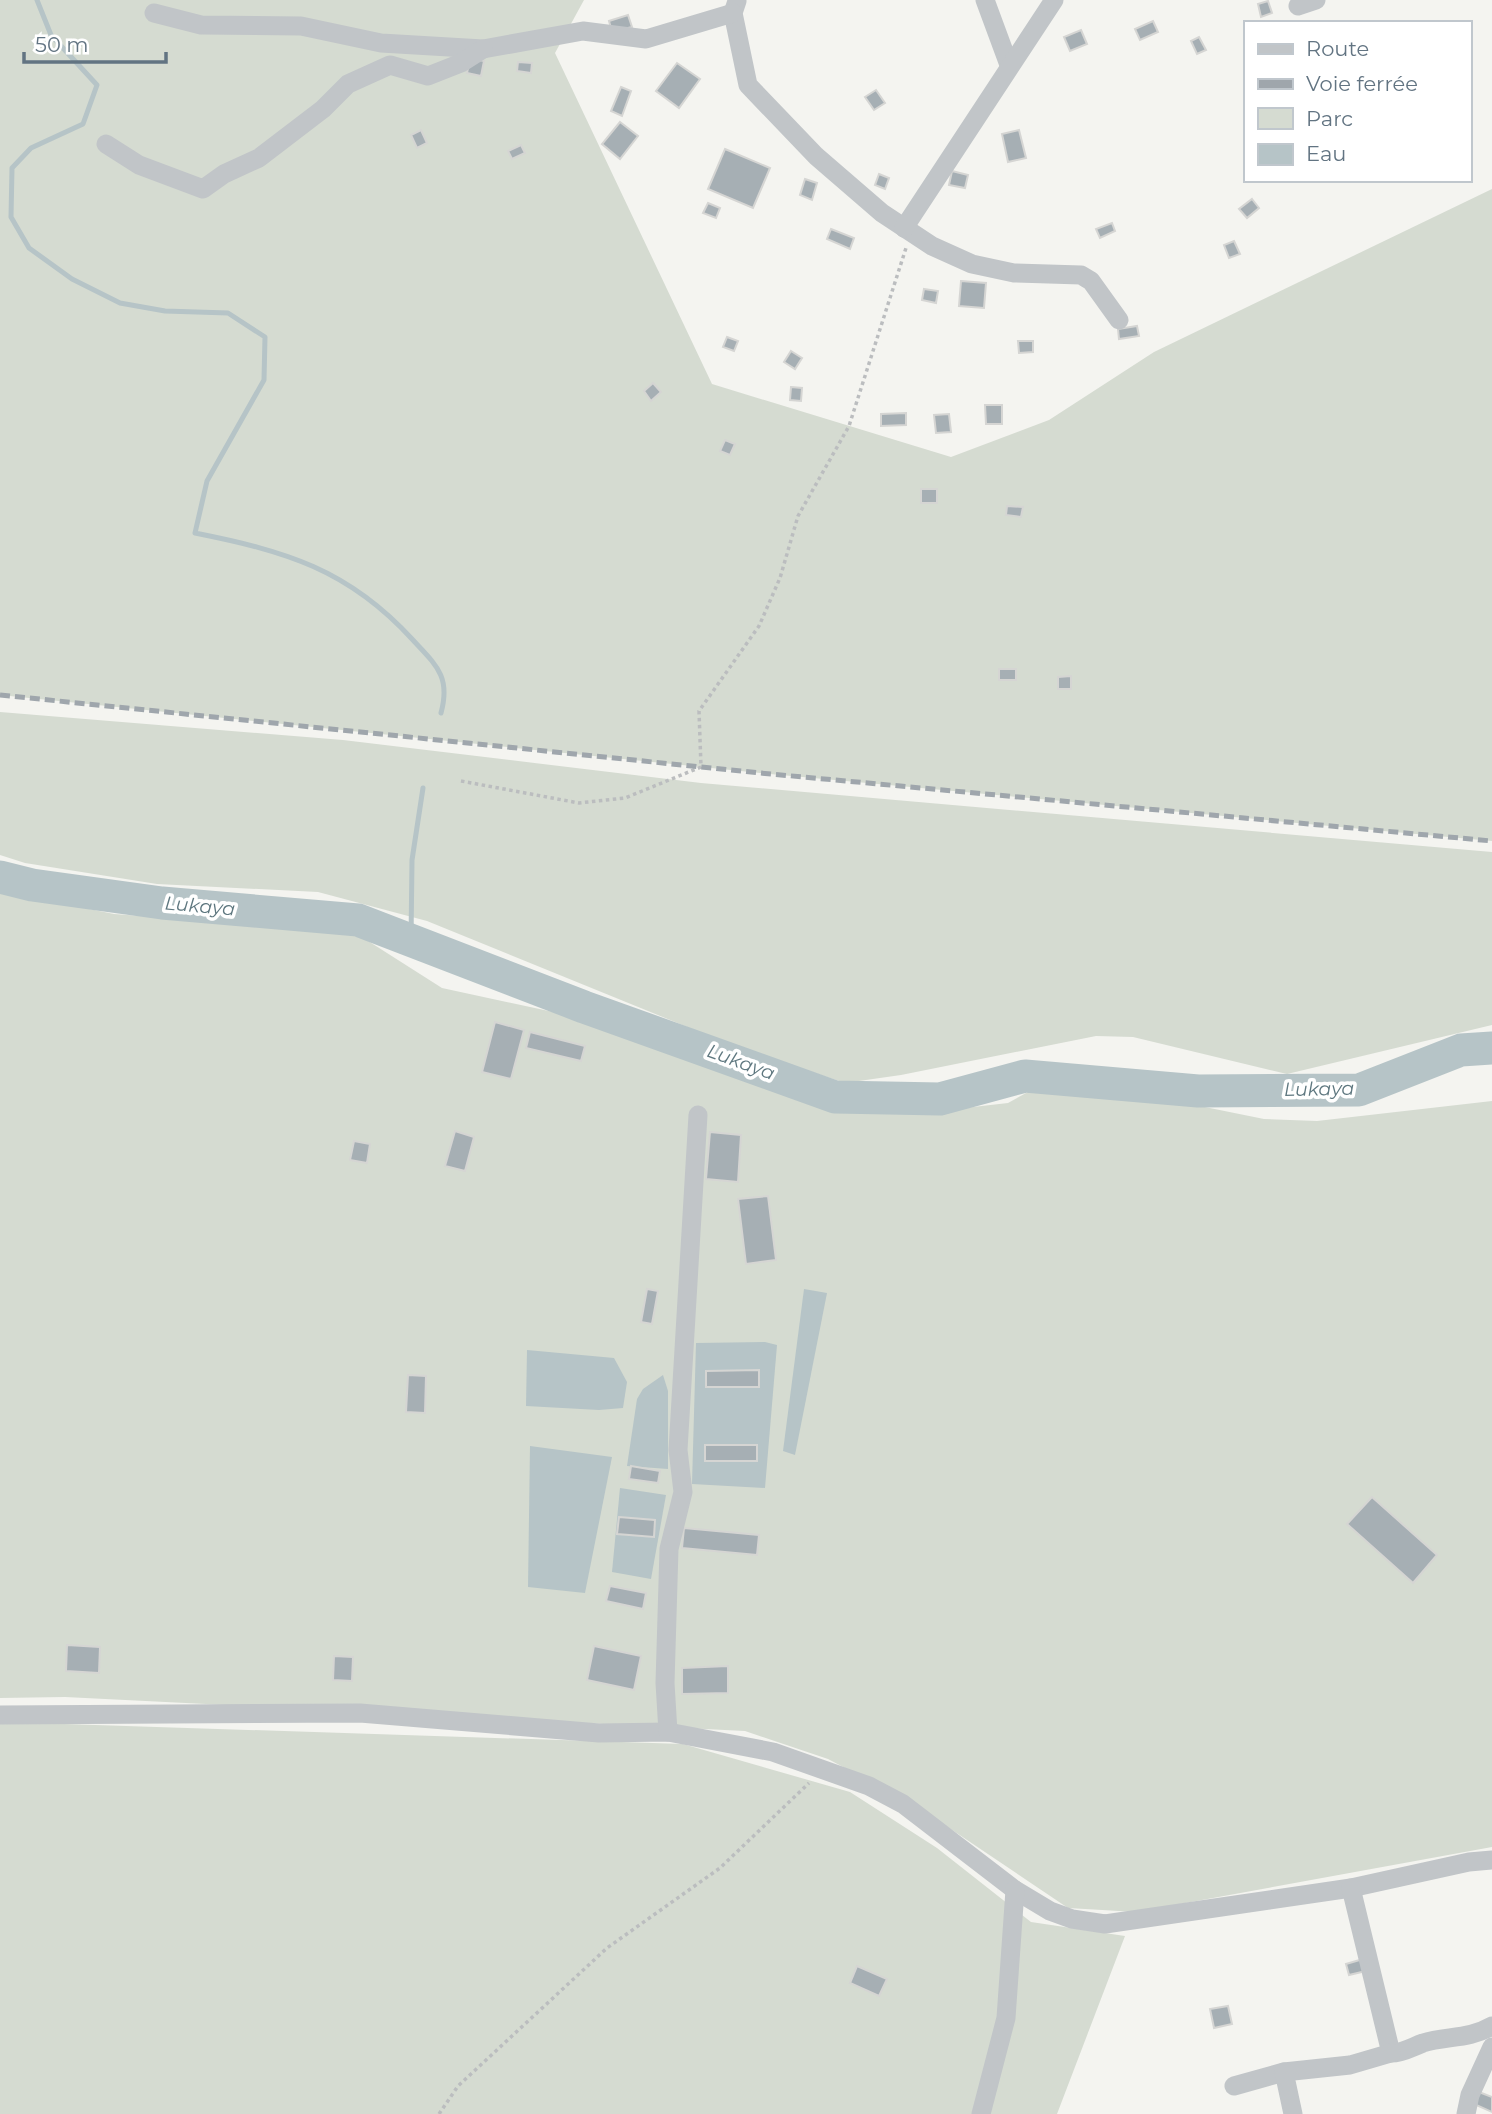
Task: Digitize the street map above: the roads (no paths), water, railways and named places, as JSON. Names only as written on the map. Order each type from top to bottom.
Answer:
[{"type":"street","points":[[985,0],[1009,65]]},
{"type":"street","points":[[907,230],[1009,65],[1055,0]]},
{"type":"street","points":[[153,13],[201,25],[301,26],[381,43],[483,49],[583,31],[646,39],[735,6],[748,85],[817,156],[907,230],[932,246],[972,264],[1014,273],[1081,275],[1091,281],[1119,320]]},
{"type":"street","points":[[106,144],[139,165],[203,189],[224,174],[259,158],[323,109],[348,85],[390,65],[428,76],[461,63],[483,49]]},
{"type":"street","points":[[668,1732],[665,1683],[669,1549],[683,1492],[678,1450],[698,1115]]},
{"type":"street","points":[[0,1715],[360,1713],[599,1733],[668,1732],[773,1752],[869,1786],[904,1804],[1015,1890],[1072,1919],[1105,1924],[1351,1888],[1469,1862],[1492,1860]]},
{"type":"street","points":[[1351,1888],[1391,2053]]},
{"type":"street","points":[[981,2114],[1006,2018],[1015,1890]]},
{"type":"street","points":[[1234,2086],[1284,2072],[1350,2065],[1391,2053],[1401,2053],[1424,2043],[1476,2034],[1492,2026]]},
{"type":"street","points":[[1466,2114],[1470,2095],[1492,2047]]},
{"type":"street","points":[[1284,2072],[1293,2114]]},
{"type":"water","points":[[804,1289],[827,1293],[795,1455],[783,1451]]},
{"type":"water","points":[[765,1342],[777,1345],[765,1488],[692,1484],[696,1343]]},
{"type":"water","points":[[527,1350],[614,1358],[627,1382],[623,1408],[599,1410],[526,1406]]},
{"type":"water","points":[[663,1375],[668,1391],[668,1469],[627,1466],[637,1399],[643,1389]]},
{"type":"water","points":[[530,1446],[612,1457],[585,1593],[528,1587]]},
{"type":"water","points":[[620,1488],[666,1495],[651,1579],[612,1572]]},
{"type":"waterway","points":[[37,0],[51,35],[97,85],[83,124],[31,148],[12,168],[11,217],[29,248],[72,279],[120,303],[165,311],[228,313],[265,337],[264,380],[207,481],[195,533],[286,556],[313,566],[364,595],[388,615],[434,664],[443,680],[444,700],[441,713]]},
{"type":"waterway","points":[[411,940],[412,860],[423,788]]},
{"type":"waterway","name":"Lukaya","points":[[0,877],[32,885],[162,903],[358,920],[584,1007],[835,1097],[940,1099],[1025,1076],[1198,1091],[1359,1090],[1461,1050],[1492,1048]]},
{"type":"railway","points":[[0,695],[760,773],[1492,841]]}]
